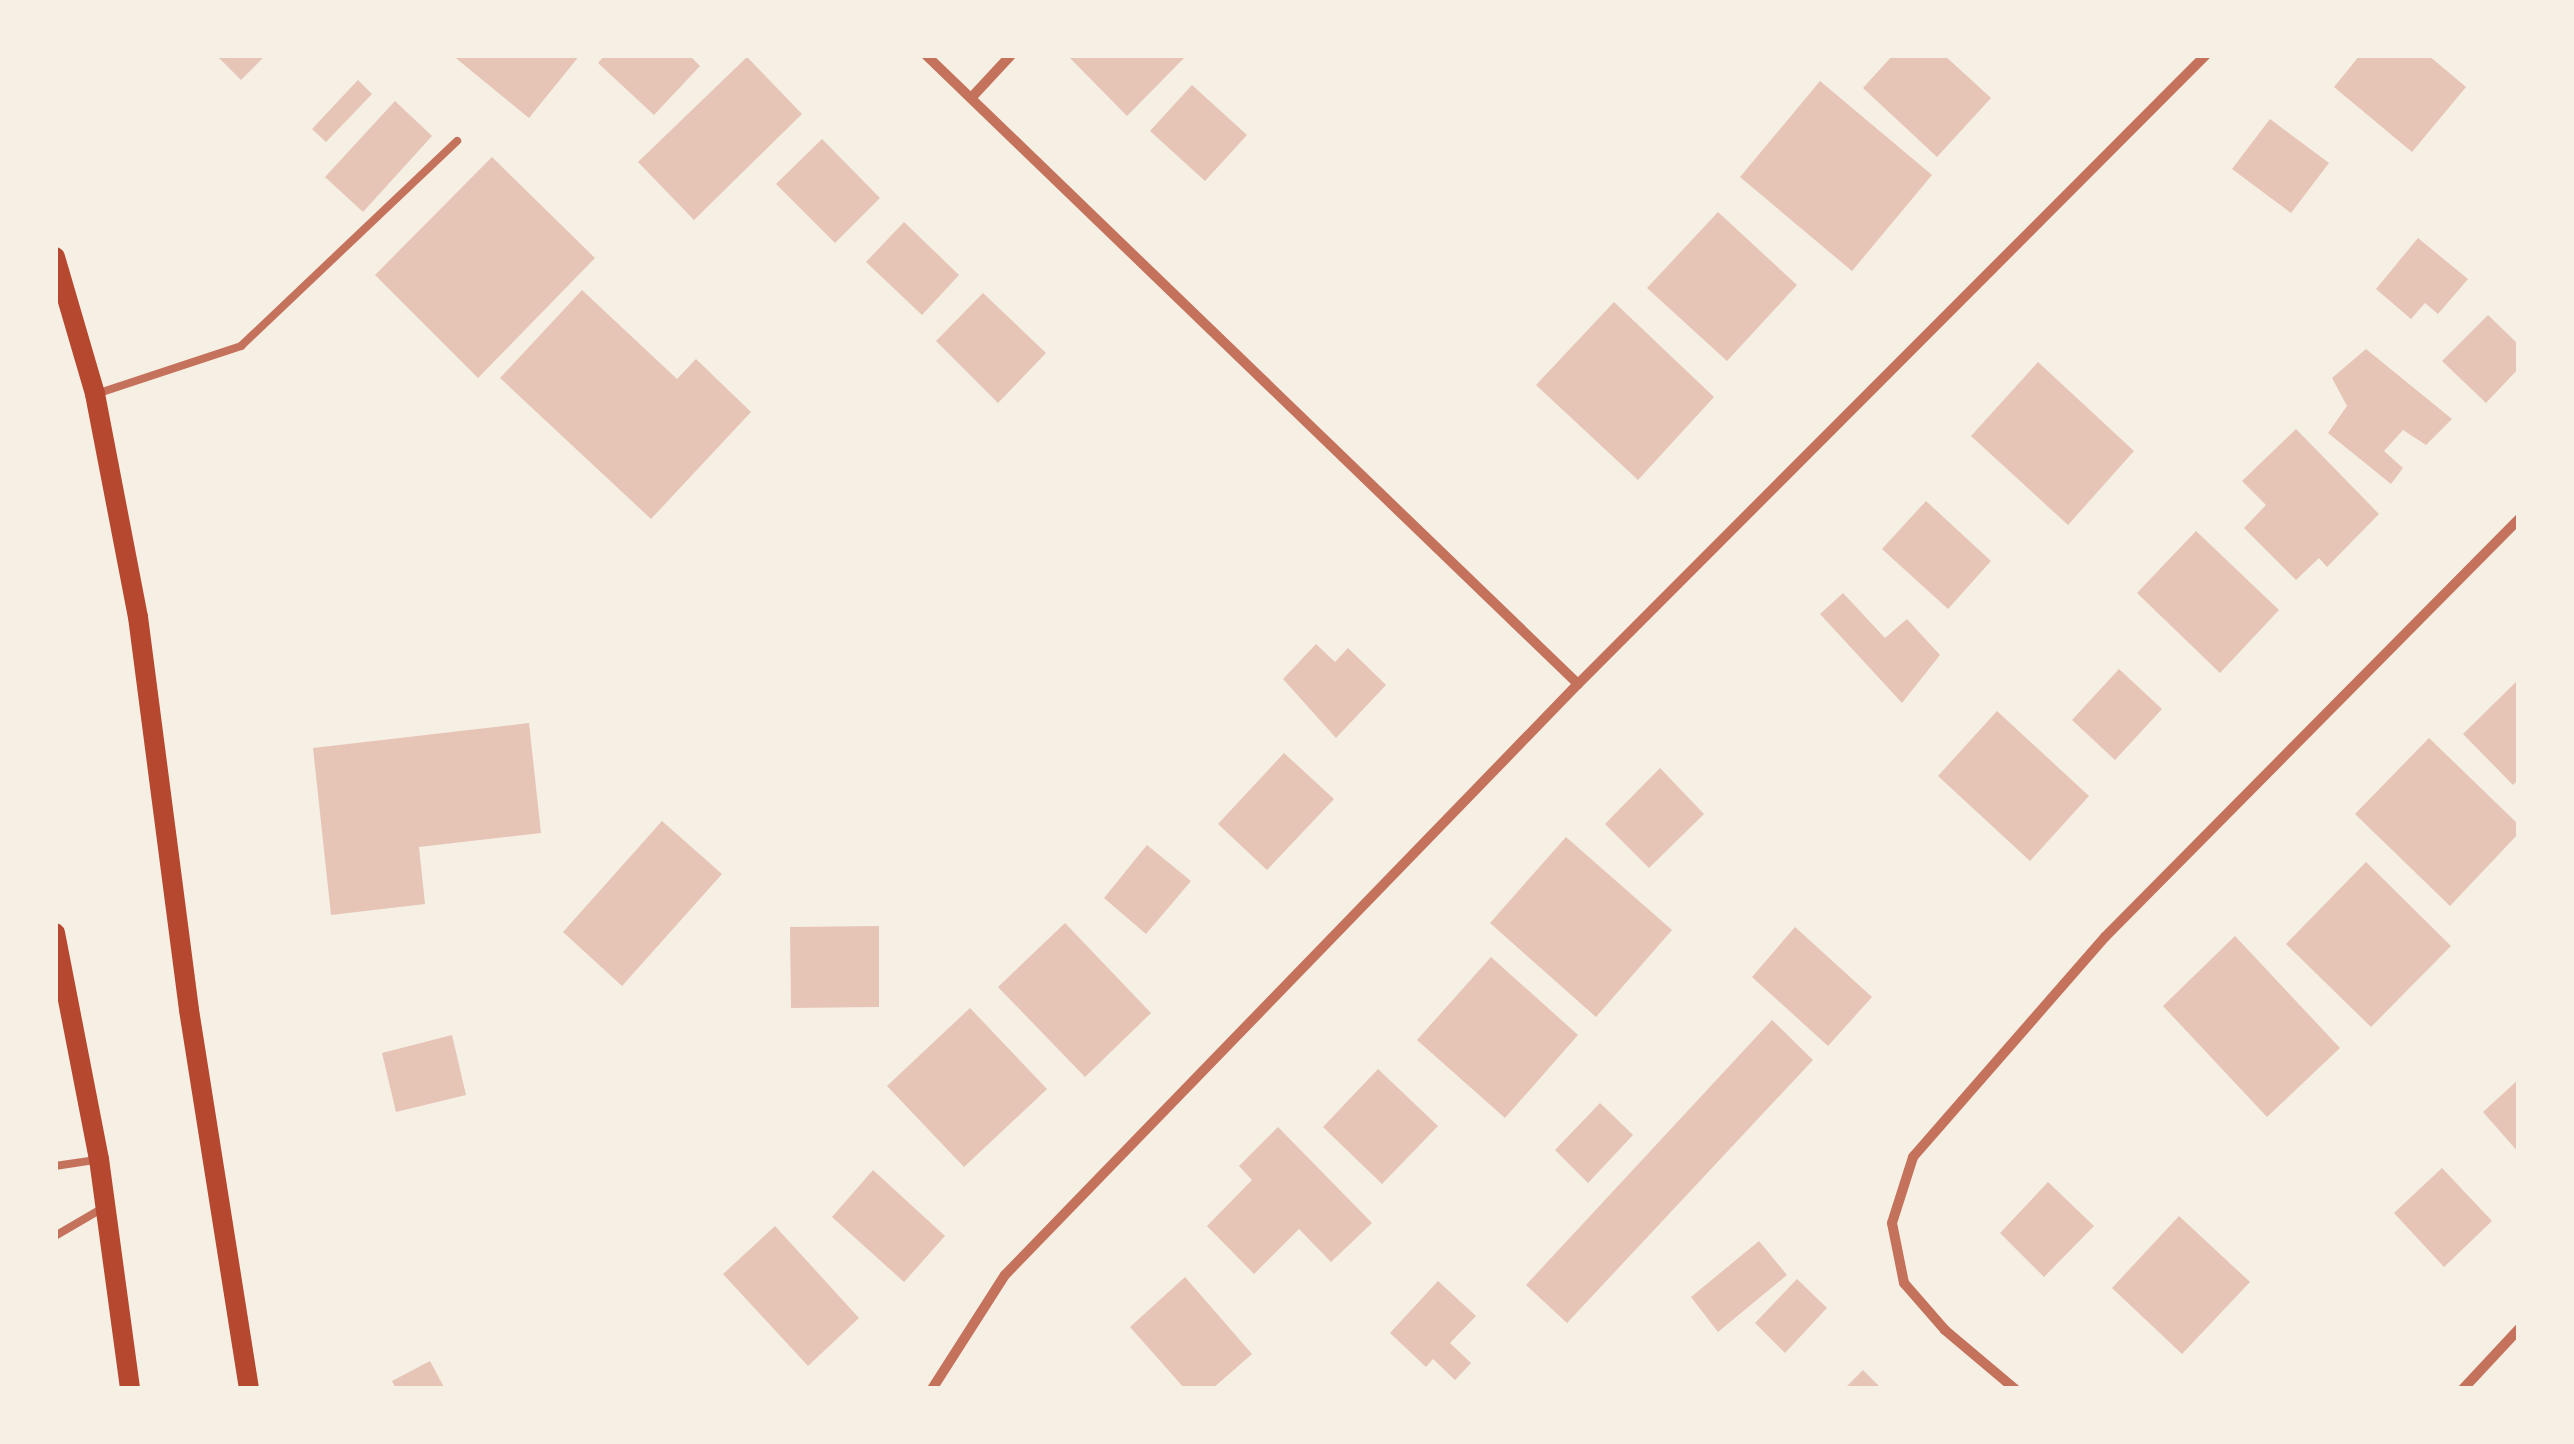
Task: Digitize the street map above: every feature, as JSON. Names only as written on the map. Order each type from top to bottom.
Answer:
[{"type":"main road","points":[[55,257],[95,394],[138,617],[189,1010],[249,1389]]},
{"type":"main road","points":[[55,933],[106,1207],[130,1389]]},
{"type":"street","points":[[926,55],[1578,684]]},
{"type":"street","points":[[972,98],[1010,55]]},
{"type":"street","points":[[932,1389],[1005,1275],[1578,684],[2206,55]]},
{"type":"street","points":[[2015,1389],[1945,1330],[1904,1283],[1892,1223],[1913,1157],[2106,937],[2519,519]]},
{"type":"street","points":[[2463,1389],[2519,1330]]},
{"type":"lane","points":[[95,394],[241,346],[457,141]]},
{"type":"lane","points":[[55,1166],[98,1159]]},
{"type":"lane","points":[[55,1236],[106,1207]]},
{"type":"building","points":[[216,55],[266,55],[241,80]]},
{"type":"building","points":[[452,55],[580,55],[529,118]]},
{"type":"building","points":[[605,55],[689,55],[700,66],[654,115],[598,63]]},
{"type":"building","points":[[1067,55],[1187,55],[1127,116]]},
{"type":"building","points":[[1893,55],[1944,55],[1991,98],[1937,157],[1863,88]]},
{"type":"building","points":[[2360,55],[2428,55],[2466,87],[2412,152],[2334,87]]},
{"type":"building","points":[[747,57],[802,114],[694,220],[638,162]]},
{"type":"building","points":[[358,80],[372,94],[326,142],[312,129]]},
{"type":"building","points":[[1820,81],[1932,175],[1852,271],[1740,177]]},
{"type":"building","points":[[1192,85],[1247,135],[1205,181],[1150,131]]},
{"type":"building","points":[[395,101],[432,136],[363,212],[325,177]]},
{"type":"building","points":[[2270,119],[2329,163],[2291,213],[2232,169]]},
{"type":"building","points":[[822,139],[880,198],[835,243],[776,184]]},
{"type":"building","points":[[492,157],[595,258],[478,378],[375,275]]},
{"type":"building","points":[[1718,212],[1797,285],[1727,361],[1647,288]]},
{"type":"building","points":[[904,222],[959,275],[922,315],[866,262]]},
{"type":"building","points":[[2418,238],[2468,279],[2438,314],[2425,303],[2411,319],[2376,289]]},
{"type":"building","points":[[582,290],[677,379],[696,359],[751,412],[651,519],[500,378]]},
{"type":"building","points":[[983,293],[1046,353],[998,403],[936,341]]},
{"type":"building","points":[[1614,302],[1714,397],[1638,480],[1536,385]]},
{"type":"building","points":[[2488,315],[2519,345],[2519,368],[2486,403],[2442,361]]},
{"type":"building","points":[[2366,349],[2452,419],[2426,445],[2403,430],[2384,451],[2403,468],[2391,484],[2328,433],[2347,406],[2332,378]]},
{"type":"building","points":[[2038,362],[2134,451],[2068,525],[1971,436]]},
{"type":"building","points":[[2296,429],[2379,514],[2327,567],[2319,558],[2296,580],[2244,528],[2266,505],[2242,481]]},
{"type":"building","points":[[1926,501],[1991,561],[1948,609],[1882,549]]},
{"type":"building","points":[[2196,531],[2279,610],[2220,673],[2137,593]]},
{"type":"building","points":[[1843,593],[1885,638],[1907,619],[1940,655],[1902,703],[1820,614]]},
{"type":"building","points":[[1316,644],[1335,662],[1348,648],[1386,685],[1336,738],[1283,679]]},
{"type":"building","points":[[2119,669],[2162,709],[2115,760],[2072,720]]},
{"type":"building","points":[[2519,679],[2519,779],[2513,785],[2463,734]]},
{"type":"building","points":[[1997,711],[2089,796],[2030,861],[1938,776]]},
{"type":"building","points":[[529,723],[541,833],[419,847],[425,904],[331,915],[313,748]]},
{"type":"building","points":[[2429,738],[2519,825],[2519,833],[2450,906],[2355,814]]},
{"type":"building","points":[[1284,753],[1334,799],[1267,870],[1218,824]]},
{"type":"building","points":[[1660,768],[1704,814],[1649,868],[1605,824]]},
{"type":"building","points":[[662,821],[722,874],[622,986],[563,932]]},
{"type":"building","points":[[1566,837],[1672,930],[1596,1017],[1490,923]]},
{"type":"building","points":[[1147,845],[1191,881],[1146,934],[1104,898]]},
{"type":"building","points":[[2366,862],[2451,946],[2371,1027],[2286,944]]},
{"type":"building","points":[[1065,923],[1151,1013],[1085,1077],[998,987]]},
{"type":"building","points":[[879,926],[879,1007],[791,1008],[790,927]]},
{"type":"building","points":[[1795,927],[1872,997],[1828,1046],[1752,977]]},
{"type":"building","points":[[2235,936],[2340,1048],[2267,1117],[2163,1006]]},
{"type":"building","points":[[1491,957],[1578,1035],[1505,1118],[1417,1040]]},
{"type":"building","points":[[970,1008],[1047,1089],[964,1167],[887,1086]]},
{"type":"building","points":[[1772,1020],[1813,1060],[1567,1323],[1526,1285]]},
{"type":"building","points":[[452,1035],[466,1095],[396,1112],[382,1053]]},
{"type":"building","points":[[1378,1069],[1438,1126],[1382,1184],[1323,1127]]},
{"type":"building","points":[[2519,1079],[2519,1153],[2483,1112]]},
{"type":"building","points":[[1600,1103],[1633,1135],[1588,1183],[1555,1150]]},
{"type":"building","points":[[1278,1127],[1372,1223],[1331,1262],[1299,1229],[1254,1274],[1207,1226],[1252,1180],[1239,1166]]},
{"type":"building","points":[[2442,1168],[2492,1221],[2444,1267],[2394,1213]]},
{"type":"building","points":[[873,1170],[945,1236],[904,1282],[832,1217]]},
{"type":"building","points":[[2048,1182],[2094,1226],[2044,1277],[2000,1233]]},
{"type":"building","points":[[2179,1216],[2250,1282],[2182,1354],[2112,1288]]},
{"type":"building","points":[[775,1226],[859,1318],[808,1366],[723,1274]]},
{"type":"building","points":[[1759,1241],[1787,1275],[1718,1332],[1691,1297]]},
{"type":"building","points":[[1185,1277],[1252,1354],[1212,1389],[1185,1389],[1130,1327]]},
{"type":"building","points":[[1797,1279],[1827,1308],[1785,1353],[1755,1323]]},
{"type":"building","points":[[1438,1281],[1476,1316],[1450,1343],[1471,1363],[1455,1380],[1433,1359],[1426,1367],[1390,1333]]},
{"type":"building","points":[[430,1361],[445,1389],[396,1389],[392,1381]]},
{"type":"building","points":[[1863,1370],[1882,1389],[1844,1389]]}]
